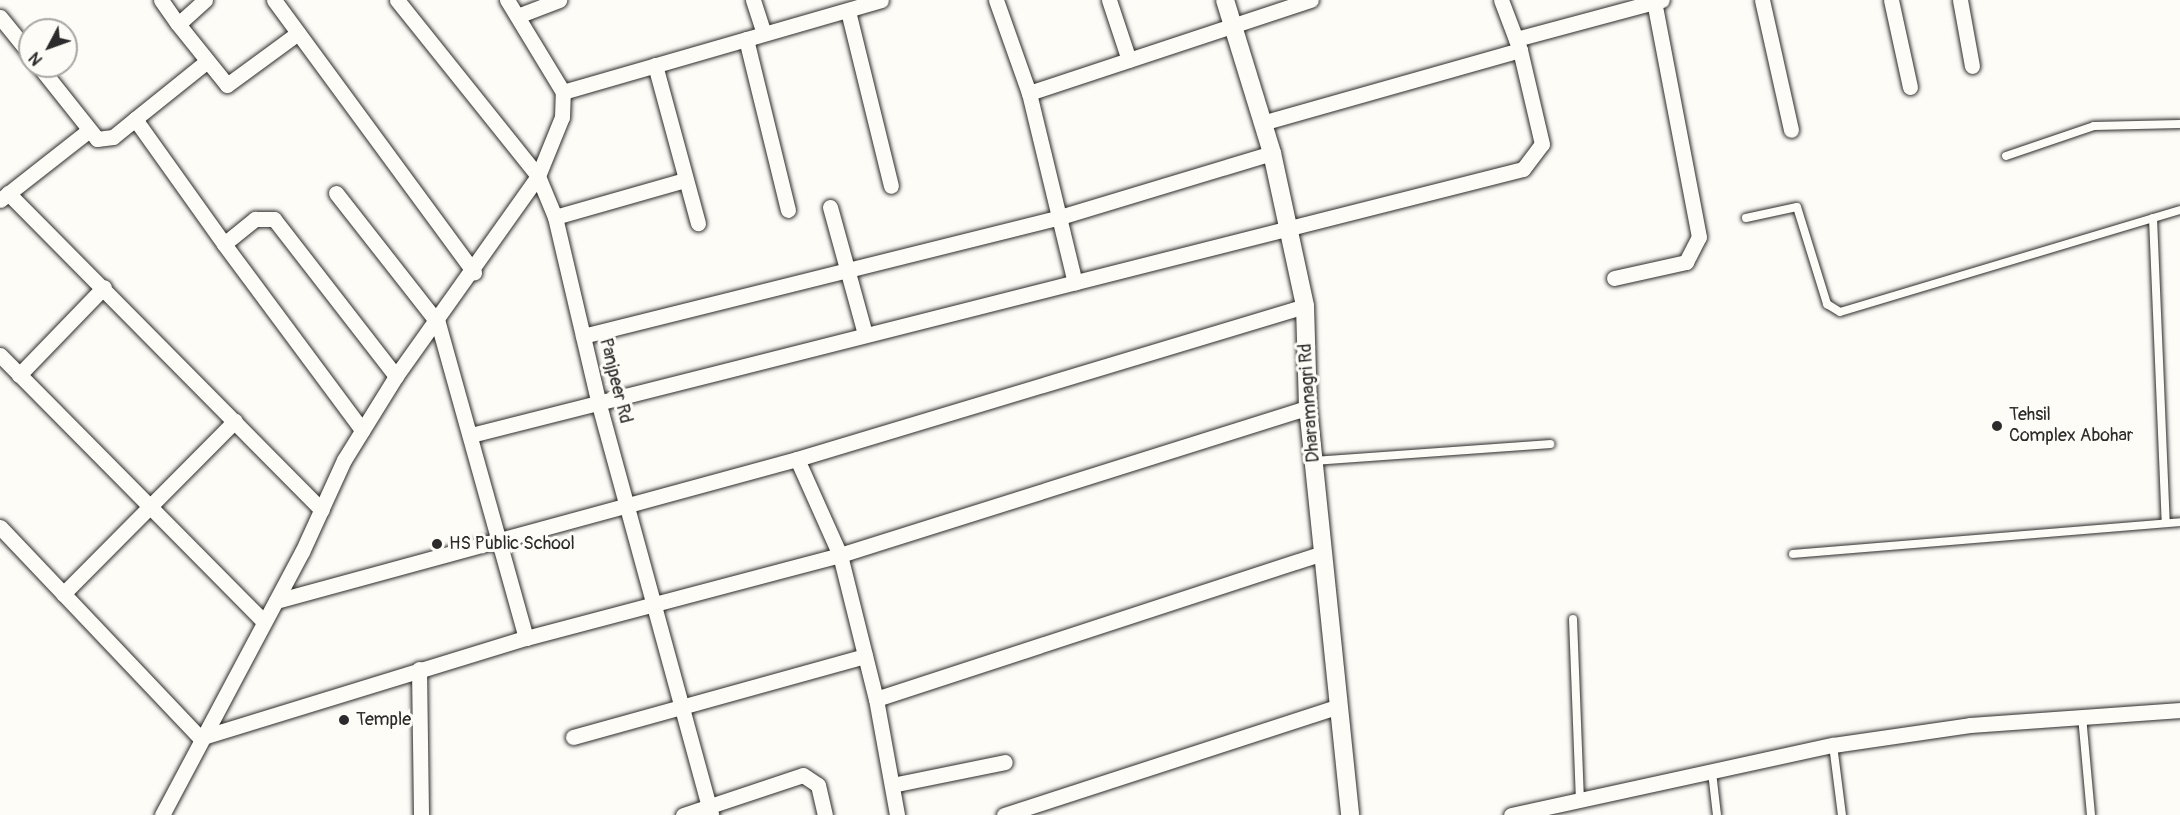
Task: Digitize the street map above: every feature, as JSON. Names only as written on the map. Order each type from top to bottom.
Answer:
[{"type":"street","points":[[161,0],[205,63],[227,86],[298,33]]},
{"type":"street","points":[[178,24],[206,0]]},
{"type":"street","points":[[274,0],[474,272]]},
{"type":"street","name":"Panjpeer Rd","points":[[397,0],[538,176],[555,217],[598,401],[710,811]]},
{"type":"street","points":[[162,815],[262,620],[276,601],[362,430],[396,376],[438,323],[538,176],[562,117],[563,92],[520,15],[507,0]]},
{"type":"street","points":[[520,15],[559,0]]},
{"type":"street","points":[[753,0],[764,33]]},
{"type":"street","points":[[563,92],[881,0]]},
{"type":"street","points":[[996,0],[1029,93],[1075,283]]},
{"type":"street","points":[[1108,0],[1129,60]]},
{"type":"street","name":"Dharamnagri Rd","points":[[1225,0],[1272,153],[1292,230],[1305,306],[1308,407],[1350,815]]},
{"type":"street","points":[[1029,93],[1311,0]]},
{"type":"street","points":[[471,435],[865,334],[1292,230],[1523,169],[1542,144],[1517,44],[1501,0]]},
{"type":"street","points":[[1762,0],[1791,130]]},
{"type":"street","points":[[1891,0],[1910,87]]},
{"type":"street","points":[[1960,0],[1972,66]]},
{"type":"street","points":[[1263,123],[1657,1],[1699,237],[1686,262],[1614,278]]},
{"type":"street","points":[[848,11],[891,186]]},
{"type":"street","points":[[0,17],[18,39]]},
{"type":"street","points":[[746,39],[788,210]]},
{"type":"street","points":[[48,78],[88,131],[105,141],[205,63]]},
{"type":"street","points":[[655,65],[698,223]]},
{"type":"street","points":[[135,119],[224,244],[362,430]]},
{"type":"street","points":[[88,131],[4,196],[104,287],[322,510]]},
{"type":"street","points":[[583,336],[1060,217],[1272,153]]},
{"type":"street","points":[[555,217],[686,180]]},
{"type":"street","points":[[336,193],[438,323],[526,638]]},
{"type":"street","points":[[830,207],[865,334]]},
{"type":"street","points":[[224,244],[255,219],[274,219],[396,376]]},
{"type":"street","points":[[19,375],[104,287]]},
{"type":"street","points":[[276,601],[499,539],[628,508],[1305,306]]},
{"type":"street","points":[[0,355],[262,620]]},
{"type":"street","points":[[200,738],[526,638],[840,555],[1308,407]]},
{"type":"street","points":[[63,594],[235,421]]},
{"type":"street","points":[[797,459],[840,555],[876,699],[897,815]]},
{"type":"street","points":[[0,527],[200,738]]},
{"type":"street","points":[[876,699],[1322,553]]},
{"type":"street","points":[[573,737],[865,656]]},
{"type":"street","points":[[419,669],[421,815]]},
{"type":"street","points":[[1004,815],[1339,706]]},
{"type":"street","points":[[1510,815],[1833,745],[2082,714],[2180,710]]},
{"type":"street","points":[[892,785],[1005,762]]},
{"type":"street","points":[[683,815],[710,811],[803,775],[818,785],[825,815]]},
{"type":"street","points":[[1051,799],[1054,815]]},
{"type":"lane","points":[[2006,156],[2094,126],[2180,124]]},
{"type":"lane","points":[[1746,218],[1797,207],[1827,304],[1840,312],[2180,210]]},
{"type":"lane","points":[[2153,218],[2166,524]]},
{"type":"lane","points":[[1314,461],[1550,444]]},
{"type":"lane","points":[[1793,554],[2180,522]]},
{"type":"lane","points":[[1573,619],[1580,799]]},
{"type":"lane","points":[[2082,714],[2091,815]]},
{"type":"lane","points":[[1833,745],[1842,815]]},
{"type":"lane","points":[[1712,772],[1717,815]]},
{"type":"place","name":"Tehsil Complex Abohar","points":[[1997,426]]},
{"type":"place","name":"HS Public School","points":[[437,544]]},
{"type":"place","name":"Temple","points":[[344,720]]}]
